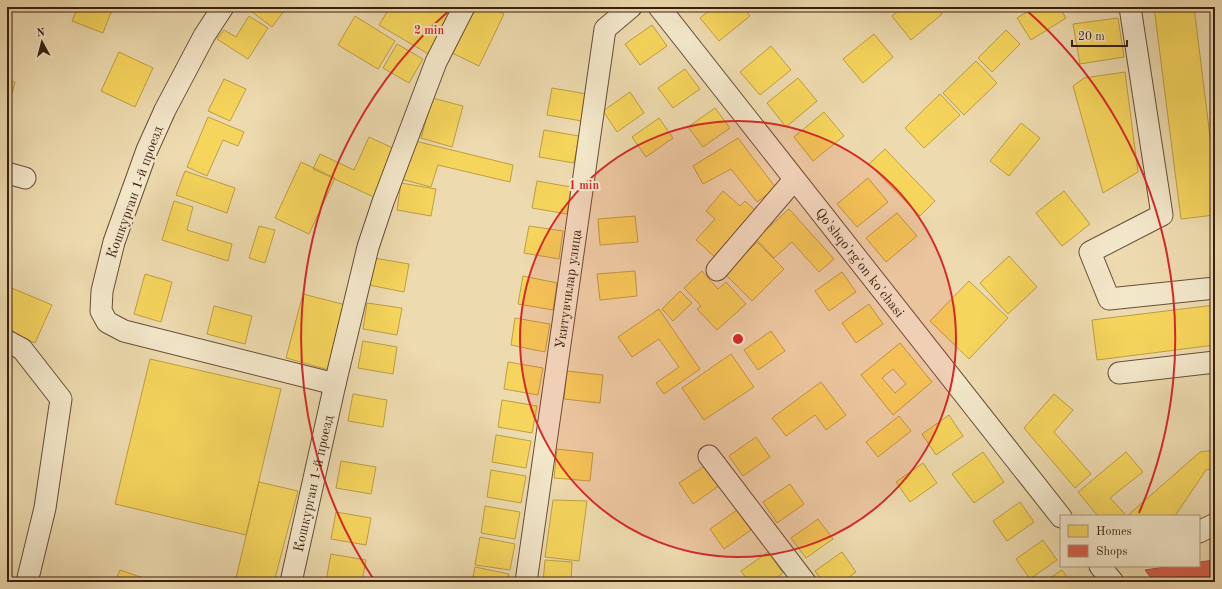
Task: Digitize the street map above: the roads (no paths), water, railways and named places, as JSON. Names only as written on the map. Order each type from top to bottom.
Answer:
[{"type":"street","name":"Кошкурган 1-й проезд","points":[[223,7],[184,72],[148,150],[114,242],[102,291],[101,311],[107,322],[124,331],[335,384]]},
{"type":"street","name":"Кошкурган 1-й проезд","points":[[291,582],[335,384],[368,247],[382,202],[436,62],[464,7]]},
{"type":"street","name":"Укитувчилар улица","points":[[526,582],[605,29],[631,7]]},
{"type":"street","name":"Qo'shqo'rg'on ko'chasi","points":[[659,7],[1060,516]]},
{"type":"street","points":[[1130,7],[1162,215],[1090,252],[1109,299],[1215,288]]},
{"type":"street","points":[[717,270],[794,180]]},
{"type":"street","points":[[7,341],[22,349],[61,399],[45,508],[27,582]]},
{"type":"street","points":[[1119,373],[1215,362]]},
{"type":"street","points":[[709,456],[805,582]]},
{"type":"street","points":[[1200,532],[1215,524]]},
{"type":"street","points":[[1101,567],[1113,582]]}]
